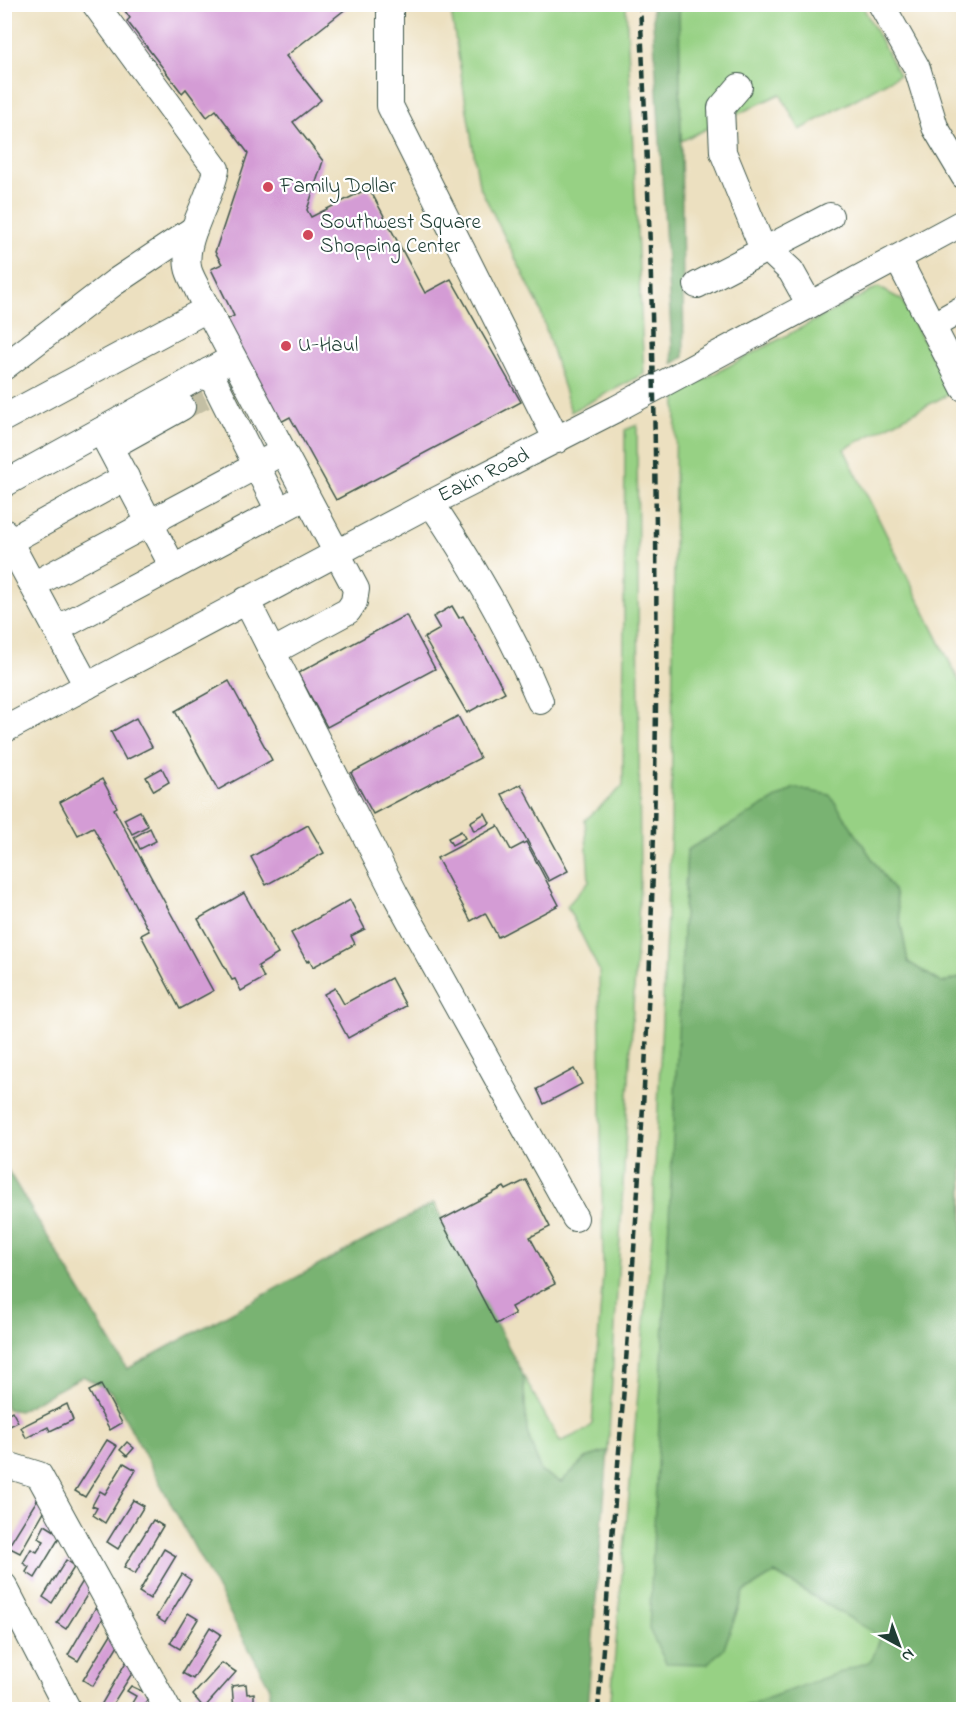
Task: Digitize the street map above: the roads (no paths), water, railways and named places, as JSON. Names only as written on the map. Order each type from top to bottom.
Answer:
[{"type":"street","points":[[95,4],[216,169],[213,189],[194,229],[188,266],[207,309],[335,554],[356,589],[354,602],[348,611],[272,652]]},
{"type":"street","points":[[390,4],[390,106],[556,440]]},
{"type":"street","points":[[881,4],[917,69],[935,127],[963,176]]},
{"type":"street","points":[[740,87],[721,108],[723,152],[760,242],[791,271],[810,305]]},
{"type":"street","points":[[697,285],[830,216]]},
{"type":"street","name":"Eakin Road","points":[[4,730],[431,502],[556,440],[963,222]]},
{"type":"street","points":[[4,367],[115,282],[194,229]]},
{"type":"street","points":[[897,259],[963,388]]},
{"type":"street","points":[[932,326],[963,308]]},
{"type":"street","points":[[4,418],[207,309]]},
{"type":"street","points":[[4,484],[106,439],[203,391],[233,358]]},
{"type":"street","points":[[106,439],[203,391]]},
{"type":"street","points":[[203,391],[255,467],[279,511]]},
{"type":"street","points":[[106,439],[173,567]]},
{"type":"street","points":[[33,585],[282,452]]},
{"type":"street","points":[[87,686],[7,536],[126,477]]},
{"type":"street","points":[[57,629],[305,497]]},
{"type":"street","points":[[431,502],[458,544],[521,655],[540,701]]},
{"type":"street","points":[[246,600],[395,894],[575,1218]]},
{"type":"street","points":[[4,1464],[39,1474],[168,1710]]},
{"type":"street","points":[[4,1586],[68,1710]]},
{"type":"tunnel","points":[[182,407],[204,396]]},
{"type":"railway","points":[[598,1710],[636,1223],[647,1028],[654,815],[655,467],[650,236],[640,4]]},
{"type":"place","name":"Family Dollar","points":[[268,187]]},
{"type":"place","name":"Southwest Square Shopping Center","points":[[308,235]]},
{"type":"place","name":"U-Haul","points":[[286,346]]}]
